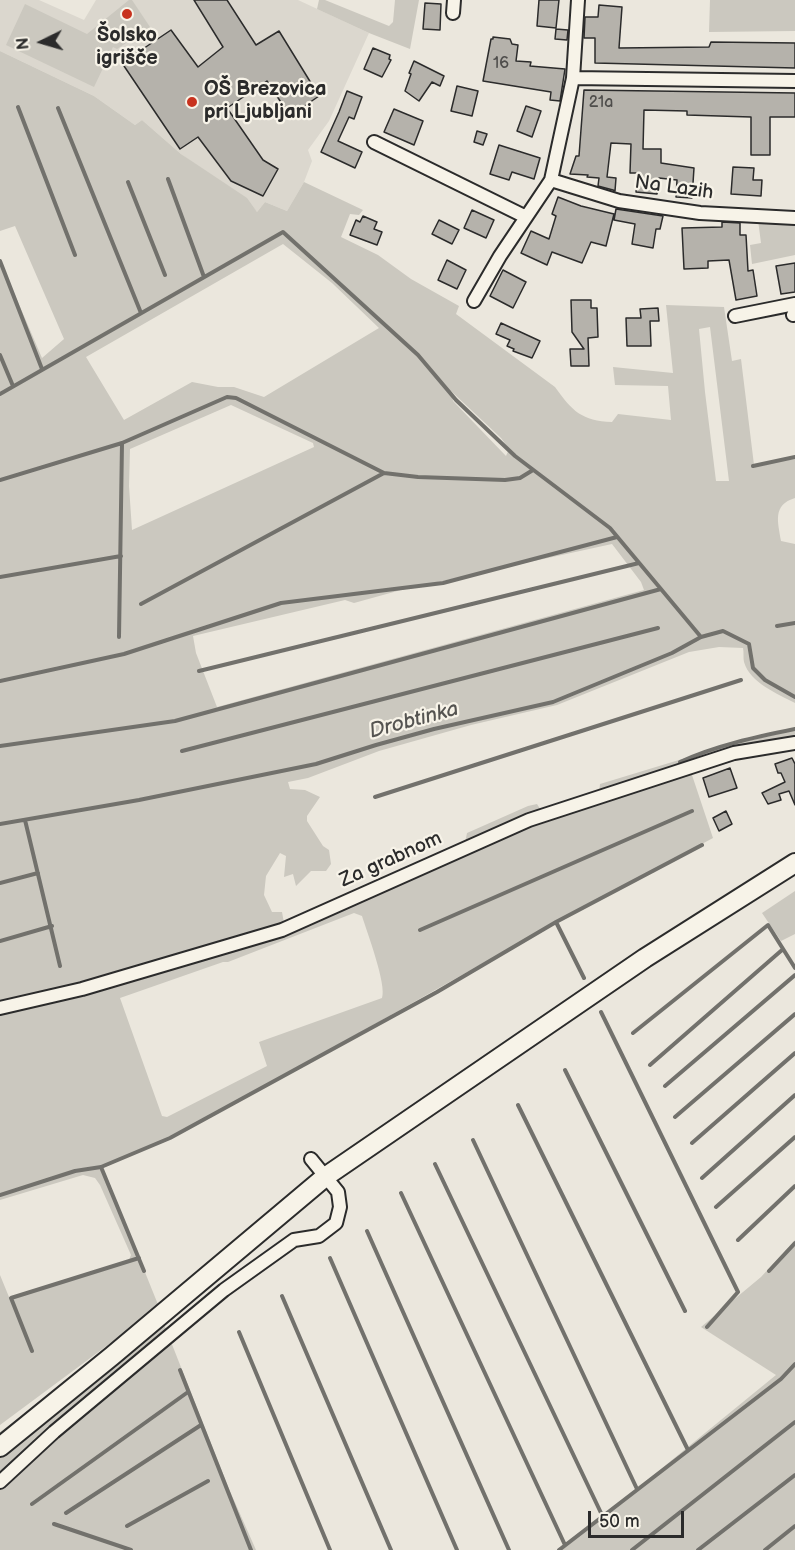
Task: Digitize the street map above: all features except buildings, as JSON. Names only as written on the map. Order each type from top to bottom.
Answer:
[{"type":"main road","points":[[0,1447],[325,1177],[645,958],[795,863]]},
{"type":"street","points":[[453,13],[454,0]]},
{"type":"street","points":[[474,301],[525,217],[551,180],[573,78],[578,0]]},
{"type":"street","points":[[573,78],[795,81]]},
{"type":"street","points":[[374,142],[525,217]]},
{"type":"street","name":"Na Lazih","points":[[551,180],[619,201],[700,213],[795,218]]},
{"type":"street","points":[[735,316],[794,311]]},
{"type":"street","name":"Za grabnom","points":[[0,1008],[82,989],[282,930],[529,820],[734,753],[795,743]]},
{"type":"street","points":[[0,1482],[54,1432],[224,1290],[294,1240],[319,1236],[336,1223],[340,1207],[338,1192],[311,1159]]},
{"type":"shaded area","points":[[0,0],[39,0],[84,20],[96,0],[298,0],[369,33],[329,121],[308,150],[312,161],[304,182],[287,211],[265,202],[257,212],[181,154],[142,120],[135,125],[94,96],[0,51]]},
{"type":"shaded area","points":[[129,0],[132,0],[150,27],[117,49],[113,47],[94,87],[6,45],[25,4],[87,34]]},
{"type":"shaded area","points":[[319,0],[325,0],[389,26],[393,22],[395,0],[419,0],[410,49],[317,9]]},
{"type":"shaded area","points":[[710,0],[795,0],[795,31],[709,32]]},
{"type":"shaded area","points":[[0,51],[94,96],[135,125],[142,120],[181,154],[247,198],[257,212],[265,202],[287,211],[304,182],[363,210],[359,215],[350,214],[341,237],[378,255],[411,279],[459,306],[456,314],[555,387],[573,408],[585,417],[612,422],[618,414],[671,420],[668,386],[615,385],[613,367],[673,373],[666,305],[724,307],[732,361],[741,359],[754,465],[795,459],[795,498],[783,505],[778,521],[781,541],[795,544],[795,703],[765,687],[752,676],[744,662],[743,648],[719,647],[689,652],[557,705],[471,725],[379,751],[308,778],[288,782],[290,789],[305,790],[320,797],[307,816],[307,821],[323,846],[329,850],[331,864],[326,871],[311,871],[296,886],[293,874],[284,877],[286,856],[280,853],[266,876],[264,895],[272,912],[282,912],[284,923],[115,975],[0,1004],[0,260],[42,358],[64,339],[15,226],[0,231]],"holes":[[[283,244],[332,283],[379,328],[264,397],[234,387],[218,387],[192,382],[124,420],[86,357]],[[710,327],[729,481],[716,481],[699,329]],[[451,391],[501,438],[509,449],[506,456],[453,401]],[[231,405],[313,443],[314,447],[132,530],[129,486],[130,449]],[[612,544],[641,582],[644,590],[217,707],[196,653],[193,636],[345,600],[354,603],[401,590]]]},
{"type":"shaded area","points":[[758,220],[795,223],[795,255],[752,264],[750,245],[761,243]]},
{"type":"shaded area","points":[[795,730],[795,740],[599,793],[600,784],[725,746]]},
{"type":"shaded area","points":[[691,772],[713,838],[540,931],[201,1122],[103,1168],[159,1307],[0,1425],[0,1275],[9,1297],[25,1295],[129,1260],[131,1255],[95,1178],[83,1175],[0,1200],[0,1013],[63,1000],[118,984],[326,916],[382,893],[530,825]],"holes":[[[354,913],[362,916],[382,982],[382,998],[259,1042],[267,1066],[167,1117],[162,1116],[120,998],[228,962]]]},
{"type":"shaded area","points":[[537,804],[542,812],[465,843],[467,833]]},
{"type":"shaded area","points":[[795,891],[795,934],[781,941],[762,913]]},
{"type":"shaded area","points":[[795,1240],[795,1550],[558,1550],[596,1522],[776,1375],[701,1327],[761,1277]]},
{"type":"shaded area","points":[[160,1314],[229,1489],[256,1550],[0,1550],[0,1432]]},
{"type":"waterway","points":[[18,107],[75,255]]},
{"type":"waterway","points":[[58,108],[141,313]]},
{"type":"waterway","points":[[168,179],[204,277]]},
{"type":"waterway","points":[[128,182],[165,275]]},
{"type":"waterway","points":[[0,394],[283,232],[418,355],[456,400],[515,456],[610,528],[701,637]]},
{"type":"waterway","points":[[0,261],[42,369]]},
{"type":"waterway","points":[[0,355],[13,386]]},
{"type":"waterway","points":[[0,480],[122,443],[227,397],[236,398],[384,473],[418,477],[505,480],[520,478],[533,470]]},
{"type":"waterway","points":[[119,637],[122,443]]},
{"type":"waterway","points":[[753,466],[795,457]]},
{"type":"waterway","points":[[141,604],[384,473]]},
{"type":"waterway","points":[[0,681],[124,654],[281,603],[443,583],[617,537]]},
{"type":"waterway","points":[[0,577],[121,556]]},
{"type":"waterway","points":[[199,671],[639,563]]},
{"type":"waterway","points":[[0,746],[175,721],[661,589]]},
{"type":"waterway","points":[[777,626],[795,623]]},
{"type":"waterway","points":[[182,751],[658,628]]},
{"type":"waterway","name":"Drobtinka","points":[[0,824],[139,800],[316,764],[434,729],[553,702],[672,653],[701,637],[723,631],[749,644],[753,668],[765,680],[795,697]]},
{"type":"waterway","points":[[375,797],[741,680]]},
{"type":"waterway","points":[[680,762],[722,746],[795,729]]},
{"type":"waterway","points":[[420,930],[692,811]]},
{"type":"waterway","points":[[25,820],[60,966]]},
{"type":"waterway","points":[[0,1195],[75,1171],[101,1167],[170,1138],[437,992],[556,922],[702,845]]},
{"type":"waterway","points":[[0,883],[38,873]]},
{"type":"waterway","points":[[556,922],[584,978]]},
{"type":"waterway","points":[[633,1033],[768,925],[795,968]]},
{"type":"waterway","points":[[0,941],[52,926]]},
{"type":"waterway","points":[[650,1065],[782,950]]},
{"type":"waterway","points":[[665,1086],[795,975]]},
{"type":"waterway","points":[[601,1012],[738,1292],[707,1327]]},
{"type":"waterway","points":[[675,1117],[795,1014]]},
{"type":"waterway","points":[[692,1143],[795,1053]]},
{"type":"waterway","points":[[565,1070],[685,1311]]},
{"type":"waterway","points":[[702,1178],[795,1095]]},
{"type":"waterway","points":[[518,1105],[688,1450]]},
{"type":"waterway","points":[[716,1207],[795,1137]]},
{"type":"waterway","points":[[473,1140],[637,1489]]},
{"type":"waterway","points":[[435,1164],[602,1515]]},
{"type":"waterway","points":[[101,1167],[144,1271]]},
{"type":"waterway","points":[[738,1240],[795,1186]]},
{"type":"waterway","points":[[401,1193],[565,1545]]},
{"type":"waterway","points":[[367,1231],[509,1550]]},
{"type":"waterway","points":[[769,1271],[795,1243]]},
{"type":"waterway","points":[[32,1351],[11,1298],[139,1258]]},
{"type":"waterway","points":[[330,1258],[457,1550]]},
{"type":"waterway","points":[[282,1296],[391,1550]]},
{"type":"waterway","points":[[239,1332],[330,1550]]},
{"type":"waterway","points":[[559,1550],[781,1379],[795,1364]]},
{"type":"waterway","points":[[180,1370],[251,1550]]},
{"type":"waterway","points":[[32,1504],[188,1392]]},
{"type":"waterway","points":[[632,1550],[795,1422]]},
{"type":"waterway","points":[[66,1513],[201,1425]]},
{"type":"waterway","points":[[698,1550],[795,1475]]},
{"type":"waterway","points":[[127,1526],[208,1481]]},
{"type":"waterway","points":[[54,1524],[131,1550]]},
{"type":"waterway","points":[[765,1550],[795,1526]]},
{"type":"place","name":"Šolsko igrišče","points":[[127,14]]},
{"type":"place","name":"OŠ Brezovica pri Ljubljani","points":[[192,102]]}]
